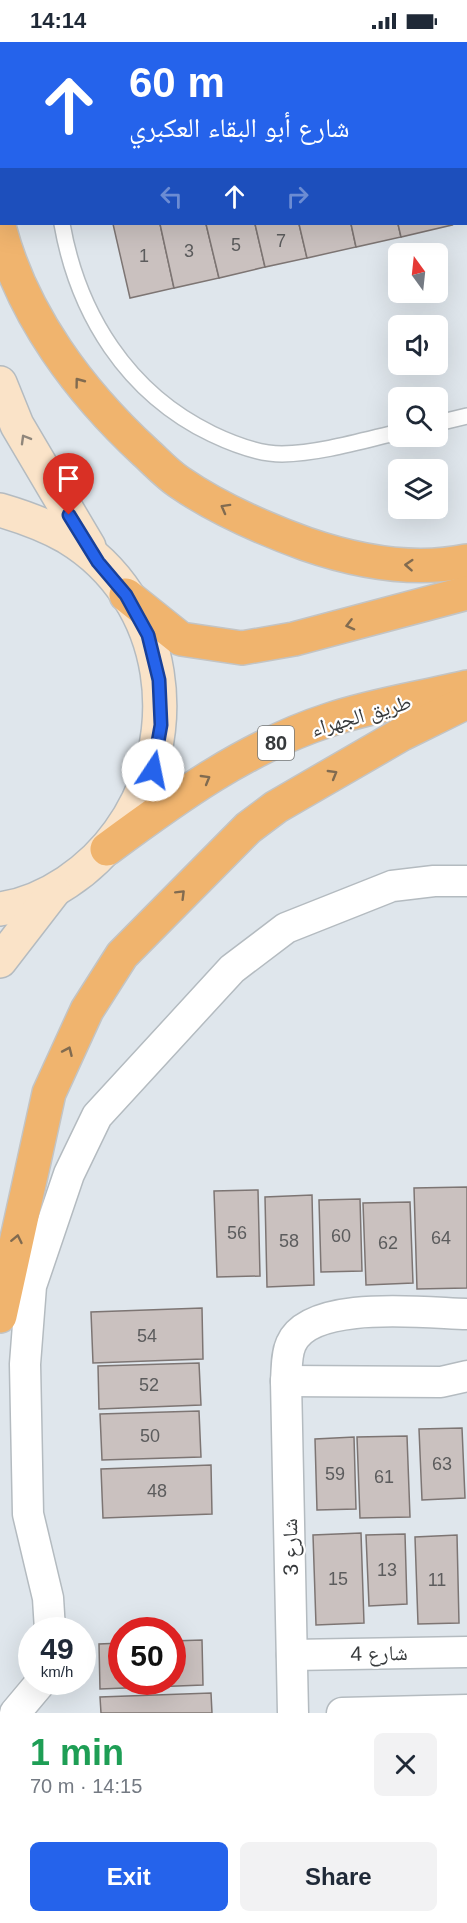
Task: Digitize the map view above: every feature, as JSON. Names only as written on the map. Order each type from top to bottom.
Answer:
[{"type":"highway","points":[[0,230],[7,257],[36,318],[79,384],[118,427],[178,482],[261,528],[339,555],[393,564],[436,567],[467,561]]},
{"type":"highway","name":"80","points":[[126,595],[181,639],[242,648],[294,639],[467,594]]},
{"type":"highway","name":"طريق الجهراء","points":[[107,849],[185,791],[256,751],[328,720],[467,687]]},
{"type":"highway","points":[[0,1316],[49,1094],[87,1010],[122,955],[248,828],[276,807],[402,734],[467,702]]},
{"type":"main road","points":[[0,383],[16,425],[98,562]]},
{"type":"main road","name":"80","points":[[0,510],[35,520],[69,538],[98,562],[126,595],[151,646],[159,680],[161,725],[153,770],[134,812],[107,849],[83,871],[56,889],[0,909]]},
{"type":"main road","points":[[0,961],[56,889]]},
{"type":"street","points":[[49,1617],[48,1598],[28,1514],[25,1364],[31,1286],[69,1174],[97,1116],[232,969],[286,928],[392,886],[434,881],[467,881]]},
{"type":"street","name":"شارع 3","points":[[293,1713],[286,1381],[287,1355],[291,1342],[299,1332],[321,1318],[345,1313],[467,1314]]},
{"type":"street","points":[[286,1381],[441,1382],[467,1376]]},
{"type":"street","name":"شارع 4","points":[[292,1655],[467,1652]]},
{"type":"street","points":[[15,1713],[30,1695]]},
{"type":"street","points":[[342,1713],[467,1710]]},
{"type":"lane","points":[[62,225],[71,269],[88,312],[114,355],[148,393],[190,423],[233,444],[281,454],[330,448],[388,435]]},
{"type":"lane","points":[[448,421],[467,416]]},
{"type":"building","points":[[113,225],[160,225],[174,288],[130,298]]},
{"type":"building","points":[[160,225],[206,225],[219,278],[174,288]]},
{"type":"building","points":[[206,225],[255,225],[265,267],[219,278]]},
{"type":"building","points":[[255,225],[299,225],[307,258],[265,267]]},
{"type":"building","points":[[299,225],[351,225],[356,247],[307,258]]},
{"type":"building","points":[[351,225],[398,225],[401,237],[356,247]]},
{"type":"building","points":[[398,225],[452,225],[401,237]]},
{"type":"building","points":[[467,1187],[467,1288],[417,1289],[414,1188]]},
{"type":"building","points":[[258,1190],[260,1276],[217,1277],[214,1191]]},
{"type":"building","points":[[312,1195],[314,1285],[267,1287],[265,1197]]},
{"type":"building","points":[[360,1199],[362,1271],[321,1272],[319,1200]]},
{"type":"building","points":[[410,1202],[413,1283],[366,1285],[363,1203]]},
{"type":"building","points":[[202,1308],[203,1359],[93,1363],[91,1312]]},
{"type":"building","points":[[199,1363],[201,1405],[99,1409],[98,1366]]},
{"type":"building","points":[[199,1411],[201,1457],[102,1460],[100,1414]]},
{"type":"building","points":[[462,1428],[465,1498],[422,1500],[419,1429]]},
{"type":"building","points":[[407,1436],[410,1517],[360,1518],[357,1437]]},
{"type":"building","points":[[354,1437],[356,1509],[317,1510],[315,1439]]},
{"type":"building","points":[[211,1465],[212,1514],[103,1518],[101,1469]]},
{"type":"building","points":[[361,1533],[364,1623],[316,1625],[313,1535]]},
{"type":"building","points":[[405,1534],[407,1604],[369,1606],[366,1535]]},
{"type":"building","points":[[457,1535],[459,1623],[418,1624],[415,1537]]},
{"type":"building","points":[[202,1640],[203,1685],[186,1686],[186,1641]]},
{"type":"building","points":[[99,1644],[108,1644],[108,1689],[100,1689]]},
{"type":"building","points":[[211,1693],[212,1713],[101,1713],[100,1697]]},
{"type":"route","points":[[69,515],[98,562],[126,595],[148,635],[159,680],[161,725],[153,770]]}]
